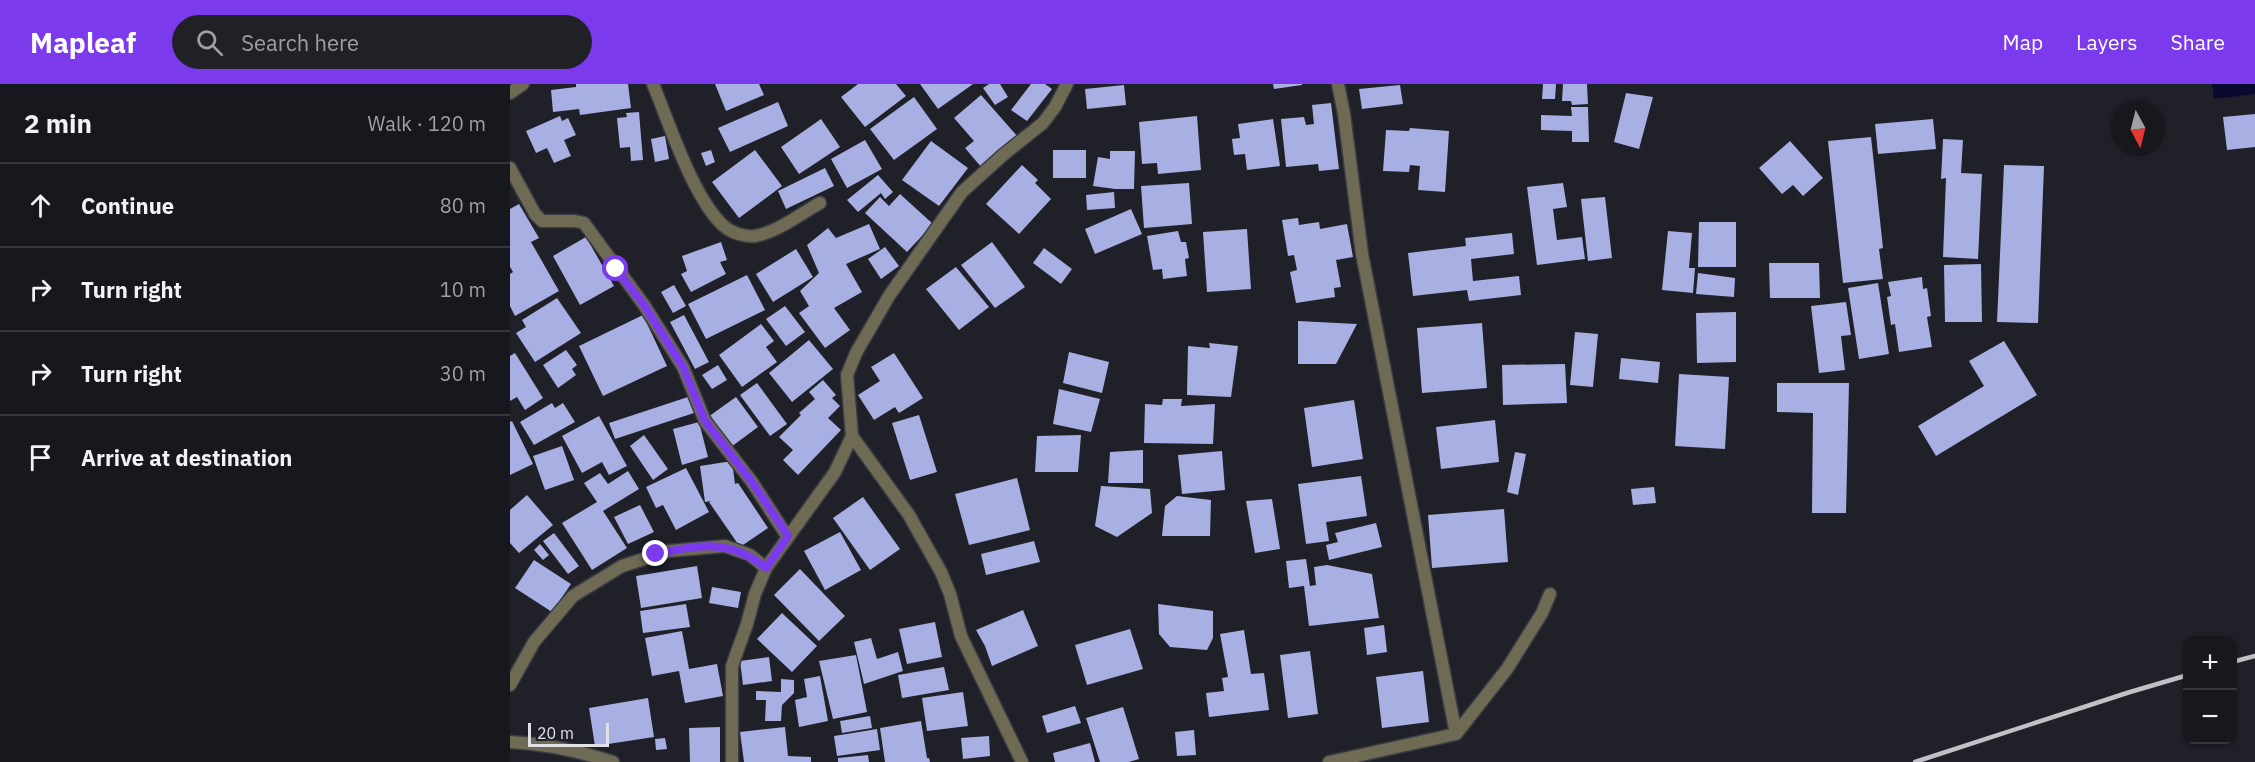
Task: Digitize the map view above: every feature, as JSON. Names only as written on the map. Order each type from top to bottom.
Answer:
[{"type":"street","points":[[510,93],[523,84]]},
{"type":"street","points":[[652,84],[698,189],[711,212],[726,229],[740,235],[754,236],[772,231],[820,202]]},
{"type":"street","points":[[732,762],[732,666],[747,624],[754,594],[766,568],[835,472],[852,436],[847,375],[856,353],[874,320],[962,192],[1043,123],[1055,107],[1067,84]]},
{"type":"street","points":[[1338,84],[1362,254],[1456,734]]},
{"type":"street","points":[[510,168],[535,214],[542,221],[584,223],[644,305],[683,367],[705,421],[746,474],[788,536]]},
{"type":"street","points":[[852,436],[909,515],[941,572],[950,594],[961,636],[1022,762]]},
{"type":"street","points":[[510,685],[534,642],[573,596],[622,566],[669,551],[725,546],[750,555],[766,568]]},
{"type":"street","points":[[1329,762],[1456,734],[1507,669],[1542,613],[1550,594]]},
{"type":"street","points":[[510,742],[547,745],[613,762]]},
{"type":"shaded area","points":[[2212,84],[2255,84],[2255,94],[2214,99]]},
{"type":"building","points":[[576,84],[628,84],[631,108],[580,115],[579,109],[553,112],[551,90],[576,87]]},
{"type":"building","points":[[715,84],[759,84],[764,95],[726,111]]},
{"type":"building","points":[[858,84],[896,84],[906,96],[865,127],[841,97]]},
{"type":"building","points":[[920,84],[973,84],[938,109]]},
{"type":"building","points":[[989,84],[1000,84],[1008,97],[995,105],[983,88]]},
{"type":"building","points":[[1031,84],[1045,84],[1052,89],[1027,121],[1011,110]]},
{"type":"building","points":[[1273,84],[1302,84],[1302,85],[1274,89]]},
{"type":"building","points":[[1543,84],[1556,84],[1555,99],[1542,99]]},
{"type":"building","points":[[1563,84],[1587,84],[1588,104],[1572,105],[1571,101],[1562,101]]},
{"type":"building","points":[[1124,85],[1126,105],[1087,109],[1085,89]]},
{"type":"building","points":[[1400,85],[1403,104],[1362,109],[1359,89]]},
{"type":"building","points":[[1626,93],[1653,97],[1639,149],[1614,142]]},
{"type":"building","points":[[981,95],[1018,137],[982,168],[965,148],[974,141],[954,118]]},
{"type":"building","points":[[914,97],[937,129],[894,160],[870,129]]},
{"type":"building","points":[[778,102],[788,126],[730,152],[718,128]]},
{"type":"building","points":[[1331,103],[1339,169],[1319,171],[1318,164],[1286,167],[1281,119],[1304,117],[1306,125],[1314,124],[1312,105]]},
{"type":"building","points":[[1571,107],[1588,107],[1589,142],[1572,142],[1572,131],[1541,130],[1541,115],[1572,116]]},
{"type":"building","points":[[639,112],[643,160],[631,161],[630,147],[620,148],[617,118],[627,117],[626,113]]},
{"type":"building","points":[[2255,114],[2255,147],[2227,150],[2223,117]]},
{"type":"building","points":[[560,116],[562,121],[568,118],[576,135],[564,140],[571,156],[554,163],[547,148],[536,153],[526,131]]},
{"type":"building","points":[[1197,116],[1201,170],[1158,174],[1157,163],[1142,164],[1139,122]]},
{"type":"building","points":[[821,119],[840,147],[799,174],[781,147]]},
{"type":"building","points":[[1273,119],[1280,166],[1247,170],[1245,154],[1234,155],[1232,139],[1240,138],[1238,124]]},
{"type":"building","points":[[1933,119],[1936,149],[1878,154],[1875,124]]},
{"type":"building","points":[[1410,128],[1449,131],[1445,192],[1418,190],[1420,166],[1410,165],[1409,172],[1383,171],[1386,130],[1409,131]]},
{"type":"building","points":[[665,136],[669,159],[655,162],[651,139]]},
{"type":"building","points":[[1871,137],[1883,248],[1879,249],[1883,279],[1843,283],[1828,141]]},
{"type":"building","points":[[1943,139],[1963,140],[1961,173],[1982,174],[1978,259],[1943,257],[1946,178],[1941,179]]},
{"type":"building","points":[[865,140],[882,169],[847,188],[831,159]]},
{"type":"building","points":[[931,141],[968,168],[939,206],[902,180]]},
{"type":"building","points":[[1790,141],[1823,178],[1803,196],[1793,185],[1782,194],[1759,168]]},
{"type":"building","points":[[711,150],[715,162],[706,166],[701,153]]},
{"type":"building","points":[[755,150],[782,186],[739,218],[712,182]]},
{"type":"building","points":[[1053,150],[1086,150],[1086,178],[1053,178]]},
{"type":"building","points":[[1110,151],[1135,151],[1134,189],[1093,186],[1098,157],[1110,159]]},
{"type":"building","points":[[1022,165],[1038,180],[1035,183],[1051,199],[1019,234],[986,204]]},
{"type":"building","points":[[2004,165],[2044,166],[2038,323],[1997,322]]},
{"type":"building","points":[[825,168],[834,186],[786,209],[778,191]]},
{"type":"building","points":[[878,175],[893,192],[885,199],[881,193],[858,212],[847,200]]},
{"type":"building","points":[[1189,183],[1192,224],[1144,228],[1141,186]]},
{"type":"building","points":[[1563,183],[1567,207],[1553,209],[1557,240],[1582,237],[1585,259],[1537,265],[1527,187]]},
{"type":"building","points":[[1114,192],[1115,208],[1087,210],[1086,195]]},
{"type":"building","points":[[900,194],[933,224],[907,252],[865,213],[880,197],[889,206]]},
{"type":"building","points":[[1605,197],[1612,258],[1588,261],[1581,199]]},
{"type":"building","points":[[519,204],[539,238],[531,242],[559,291],[515,316],[510,306],[510,274],[513,272],[510,267],[510,209]]},
{"type":"building","points":[[1131,209],[1142,234],[1095,254],[1085,229]]},
{"type":"building","points":[[1298,218],[1299,225],[1319,222],[1320,229],[1347,224],[1353,257],[1336,260],[1341,287],[1334,288],[1335,297],[1296,303],[1290,272],[1297,270],[1294,255],[1288,256],[1282,220]]},
{"type":"building","points":[[1699,222],[1736,222],[1736,267],[1698,267]]},
{"type":"building","points":[[869,224],[880,249],[846,264],[862,292],[834,308],[850,330],[825,348],[799,313],[809,306],[800,291],[819,273],[807,245],[828,228],[836,238]]},
{"type":"building","points":[[1247,229],[1251,289],[1207,292],[1203,232]]},
{"type":"building","points":[[1178,231],[1181,242],[1186,242],[1189,258],[1185,259],[1187,276],[1163,279],[1162,269],[1153,270],[1147,236]]},
{"type":"building","points":[[1668,231],[1692,233],[1689,268],[1695,268],[1693,293],[1662,290]]},
{"type":"building","points":[[1512,233],[1514,254],[1471,259],[1473,281],[1519,276],[1521,295],[1469,301],[1467,290],[1413,296],[1408,253],[1466,246],[1465,238]]},
{"type":"building","points":[[586,237],[614,286],[580,305],[553,256]]},
{"type":"building","points":[[721,242],[727,260],[720,262],[726,274],[691,292],[681,274],[687,271],[682,256]]},
{"type":"building","points":[[992,242],[1025,287],[995,308],[961,265]]},
{"type":"building","points":[[885,247],[899,266],[881,279],[868,259]]},
{"type":"building","points":[[1044,248],[1072,269],[1061,284],[1033,263]]},
{"type":"building","points":[[796,249],[813,277],[773,302],[756,274]]},
{"type":"building","points":[[1769,263],[1819,263],[1820,298],[1770,298]]},
{"type":"building","points":[[1981,264],[1982,322],[1945,322],[1944,265]]},
{"type":"building","points":[[956,267],[989,307],[959,330],[926,289]]},
{"type":"building","points":[[1698,273],[1735,278],[1734,297],[1696,294]]},
{"type":"building","points":[[747,275],[765,310],[706,339],[688,304]]},
{"type":"building","points":[[1922,277],[1923,289],[1927,288],[1931,316],[1927,317],[1932,347],[1899,352],[1895,324],[1891,325],[1887,297],[1891,296],[1888,282]]},
{"type":"building","points":[[1878,283],[1889,354],[1859,359],[1848,288]]},
{"type":"building","points":[[674,285],[686,306],[673,313],[661,292]]},
{"type":"building","points":[[557,298],[581,333],[535,362],[516,333],[526,327],[522,320]]},
{"type":"building","points":[[1846,302],[1851,335],[1841,336],[1845,370],[1819,373],[1811,306]]},
{"type":"building","points":[[785,306],[805,332],[786,346],[766,319]]},
{"type":"building","points":[[1736,312],[1736,362],[1697,363],[1696,313]]},
{"type":"building","points":[[643,315],[667,366],[603,396],[579,346]]},
{"type":"building","points":[[684,315],[709,362],[695,369],[670,322]]},
{"type":"building","points":[[1298,321],[1357,324],[1336,364],[1298,364]]},
{"type":"building","points":[[1482,323],[1487,388],[1422,393],[1417,328]]},
{"type":"building","points":[[761,324],[774,341],[766,347],[777,362],[742,387],[719,355]]},
{"type":"building","points":[[1575,332],[1598,334],[1593,387],[1570,385]]},
{"type":"building","points":[[809,340],[833,369],[792,402],[769,373]]},
{"type":"building","points":[[2004,341],[2037,395],[1936,456],[1918,426],[1984,386],[1969,361]]},
{"type":"building","points":[[1209,343],[1238,346],[1231,397],[1187,395],[1188,346],[1210,348]]},
{"type":"building","points":[[566,350],[577,365],[572,369],[576,375],[558,388],[543,365]]},
{"type":"building","points":[[1069,352],[1109,362],[1102,393],[1063,383]]},
{"type":"building","points":[[515,353],[543,398],[525,410],[517,397],[510,401],[510,356]]},
{"type":"building","points":[[894,353],[923,398],[899,413],[895,407],[874,420],[858,395],[880,381],[871,367]]},
{"type":"building","points":[[1621,358],[1660,362],[1658,383],[1619,379]]},
{"type":"building","points":[[1565,364],[1567,403],[1503,405],[1502,365]]},
{"type":"building","points":[[718,365],[727,380],[712,389],[702,375]]},
{"type":"building","points":[[1679,374],[1729,377],[1725,449],[1675,446]]},
{"type":"building","points":[[823,380],[836,395],[832,398],[840,406],[828,418],[841,430],[798,475],[783,460],[793,450],[779,437],[801,415],[799,413],[815,399],[809,392]]},
{"type":"building","points":[[757,383],[787,424],[770,436],[740,395]]},
{"type":"building","points":[[1777,383],[1849,383],[1846,513],[1812,513],[1813,413],[1777,412]]},
{"type":"building","points":[[1059,389],[1100,399],[1091,432],[1053,424]]},
{"type":"building","points":[[691,396],[697,412],[615,439],[609,423]]},
{"type":"building","points":[[736,397],[758,427],[731,447],[708,417]]},
{"type":"building","points":[[1163,399],[1182,399],[1181,406],[1215,404],[1213,444],[1144,443],[1145,404],[1162,405]]},
{"type":"building","points":[[1354,400],[1363,459],[1312,467],[1304,408]]},
{"type":"building","points":[[552,403],[555,408],[563,403],[575,422],[534,445],[520,422]]},
{"type":"building","points":[[919,415],[937,472],[910,480],[892,423]]},
{"type":"building","points":[[599,416],[627,466],[609,475],[602,462],[582,473],[562,436]]},
{"type":"building","points":[[1495,420],[1499,462],[1441,469],[1436,427]]},
{"type":"building","points":[[512,421],[533,464],[510,475],[510,422]]},
{"type":"building","points":[[699,422],[708,457],[682,465],[673,429]]},
{"type":"building","points":[[644,435],[668,469],[653,480],[630,446]]},
{"type":"building","points":[[1081,435],[1078,472],[1035,472],[1037,436]]},
{"type":"building","points":[[562,446],[574,480],[545,490],[533,456]]},
{"type":"building","points":[[1143,450],[1143,483],[1108,483],[1110,452]]},
{"type":"building","points":[[1222,451],[1225,490],[1182,494],[1178,455]]},
{"type":"building","points":[[1515,452],[1526,454],[1518,495],[1507,492]]},
{"type":"building","points":[[732,461],[735,484],[738,483],[768,528],[740,547],[709,502],[711,501],[705,502],[700,466]]},
{"type":"building","points":[[686,468],[709,512],[676,530],[663,505],[656,508],[646,487]]},
{"type":"building","points":[[628,471],[639,489],[603,511],[627,548],[592,570],[562,523],[597,502],[584,483],[600,473],[608,484]]},
{"type":"building","points":[[1361,476],[1367,516],[1326,522],[1329,541],[1306,544],[1298,484]]},
{"type":"building","points":[[1017,478],[1030,530],[969,545],[955,494]]},
{"type":"building","points":[[1101,486],[1150,489],[1152,513],[1117,537],[1095,526]]},
{"type":"building","points":[[1654,487],[1656,503],[1633,505],[1631,489]]},
{"type":"building","points":[[527,495],[553,525],[519,553],[510,543],[510,510]]},
{"type":"building","points":[[1177,496],[1211,500],[1210,536],[1162,536],[1165,506]]},
{"type":"building","points":[[863,497],[900,549],[870,570],[833,518]]},
{"type":"building","points":[[1272,499],[1280,549],[1255,553],[1246,501]]},
{"type":"building","points":[[640,505],[654,532],[628,544],[614,517]]},
{"type":"building","points":[[1504,509],[1508,562],[1432,568],[1428,515]]},
{"type":"building","points":[[1376,523],[1382,547],[1329,560],[1326,545],[1338,542],[1335,533]]},
{"type":"building","points":[[840,532],[861,570],[825,590],[804,551]]},
{"type":"building","points":[[554,533],[579,566],[568,574],[543,541]]},
{"type":"building","points":[[1034,541],[1040,562],[986,575],[981,554]]},
{"type":"building","points":[[540,544],[549,555],[543,560],[534,550]]},
{"type":"building","points":[[1306,559],[1310,586],[1316,585],[1314,567],[1327,565],[1372,574],[1379,618],[1309,626],[1304,586],[1289,588],[1286,561]]},
{"type":"building","points":[[534,560],[571,584],[552,612],[515,588]]},
{"type":"building","points":[[697,566],[702,598],[641,608],[636,576]]},
{"type":"building","points":[[800,569],[845,616],[819,641],[774,595]]},
{"type":"building","points":[[712,587],[741,592],[738,608],[709,603]]},
{"type":"building","points":[[686,604],[690,627],[643,633],[640,611]]},
{"type":"building","points":[[1158,604],[1213,611],[1213,638],[1207,650],[1170,647],[1159,634]]},
{"type":"building","points":[[1023,610],[1038,646],[992,666],[976,630]]},
{"type":"building","points":[[782,613],[817,646],[792,672],[757,639]]},
{"type":"building","points":[[935,622],[942,657],[907,664],[899,629]]},
{"type":"building","points":[[1384,625],[1387,652],[1367,655],[1364,628]]},
{"type":"building","points":[[1130,629],[1143,669],[1087,685],[1075,645]]},
{"type":"building","points":[[1244,630],[1251,674],[1264,673],[1269,710],[1209,717],[1206,693],[1224,691],[1222,678],[1228,677],[1220,634]]},
{"type":"building","points":[[682,631],[689,669],[717,664],[723,696],[685,703],[679,671],[652,676],[645,638]]},
{"type":"building","points":[[871,638],[877,659],[898,652],[903,671],[864,684],[854,642]]},
{"type":"building","points":[[1310,651],[1318,714],[1288,718],[1280,655]]},
{"type":"building","points":[[856,655],[867,712],[833,719],[819,661]]},
{"type":"building","points":[[769,657],[772,681],[743,685],[740,661]]},
{"type":"building","points":[[944,667],[949,690],[902,698],[898,675]]},
{"type":"building","points":[[1423,671],[1429,722],[1382,728],[1376,677]]},
{"type":"building","points":[[820,676],[828,721],[799,727],[795,700],[807,697],[804,679]]},
{"type":"building","points":[[781,679],[794,680],[794,693],[782,705],[781,721],[765,721],[766,700],[756,700],[756,691],[781,692]]},
{"type":"building","points":[[963,692],[968,726],[927,731],[922,698]]},
{"type":"building","points":[[648,698],[654,737],[595,746],[589,708]]},
{"type":"building","points":[[1075,706],[1081,723],[1047,733],[1042,716]]},
{"type":"building","points":[[1123,707],[1139,759],[1129,762],[1100,762],[1086,718]]},
{"type":"building","points":[[870,716],[872,728],[842,733],[840,721]]},
{"type":"building","points":[[921,721],[927,758],[930,762],[885,762],[880,728]]},
{"type":"building","points":[[720,727],[720,762],[690,762],[689,728]]},
{"type":"building","points":[[785,727],[788,756],[811,757],[811,762],[744,762],[740,732]]},
{"type":"building","points":[[877,729],[880,750],[837,756],[834,736]]},
{"type":"building","points":[[1194,730],[1196,755],[1177,756],[1175,732]]},
{"type":"building","points":[[989,736],[990,756],[963,759],[961,738]]},
{"type":"building","points":[[665,738],[667,749],[656,750],[655,739]]},
{"type":"building","points":[[1090,743],[1095,762],[1055,762],[1053,753]]},
{"type":"building","points":[[868,755],[869,762],[838,762],[838,758]]},
{"type":"railway","points":[[2237,661],[2255,656]]},
{"type":"railway","points":[[1915,762],[2183,676]]},
{"type":"route","points":[[616,269],[644,305],[683,367],[705,421],[729,450],[788,536],[766,568],[750,555],[725,546],[656,554]]}]
